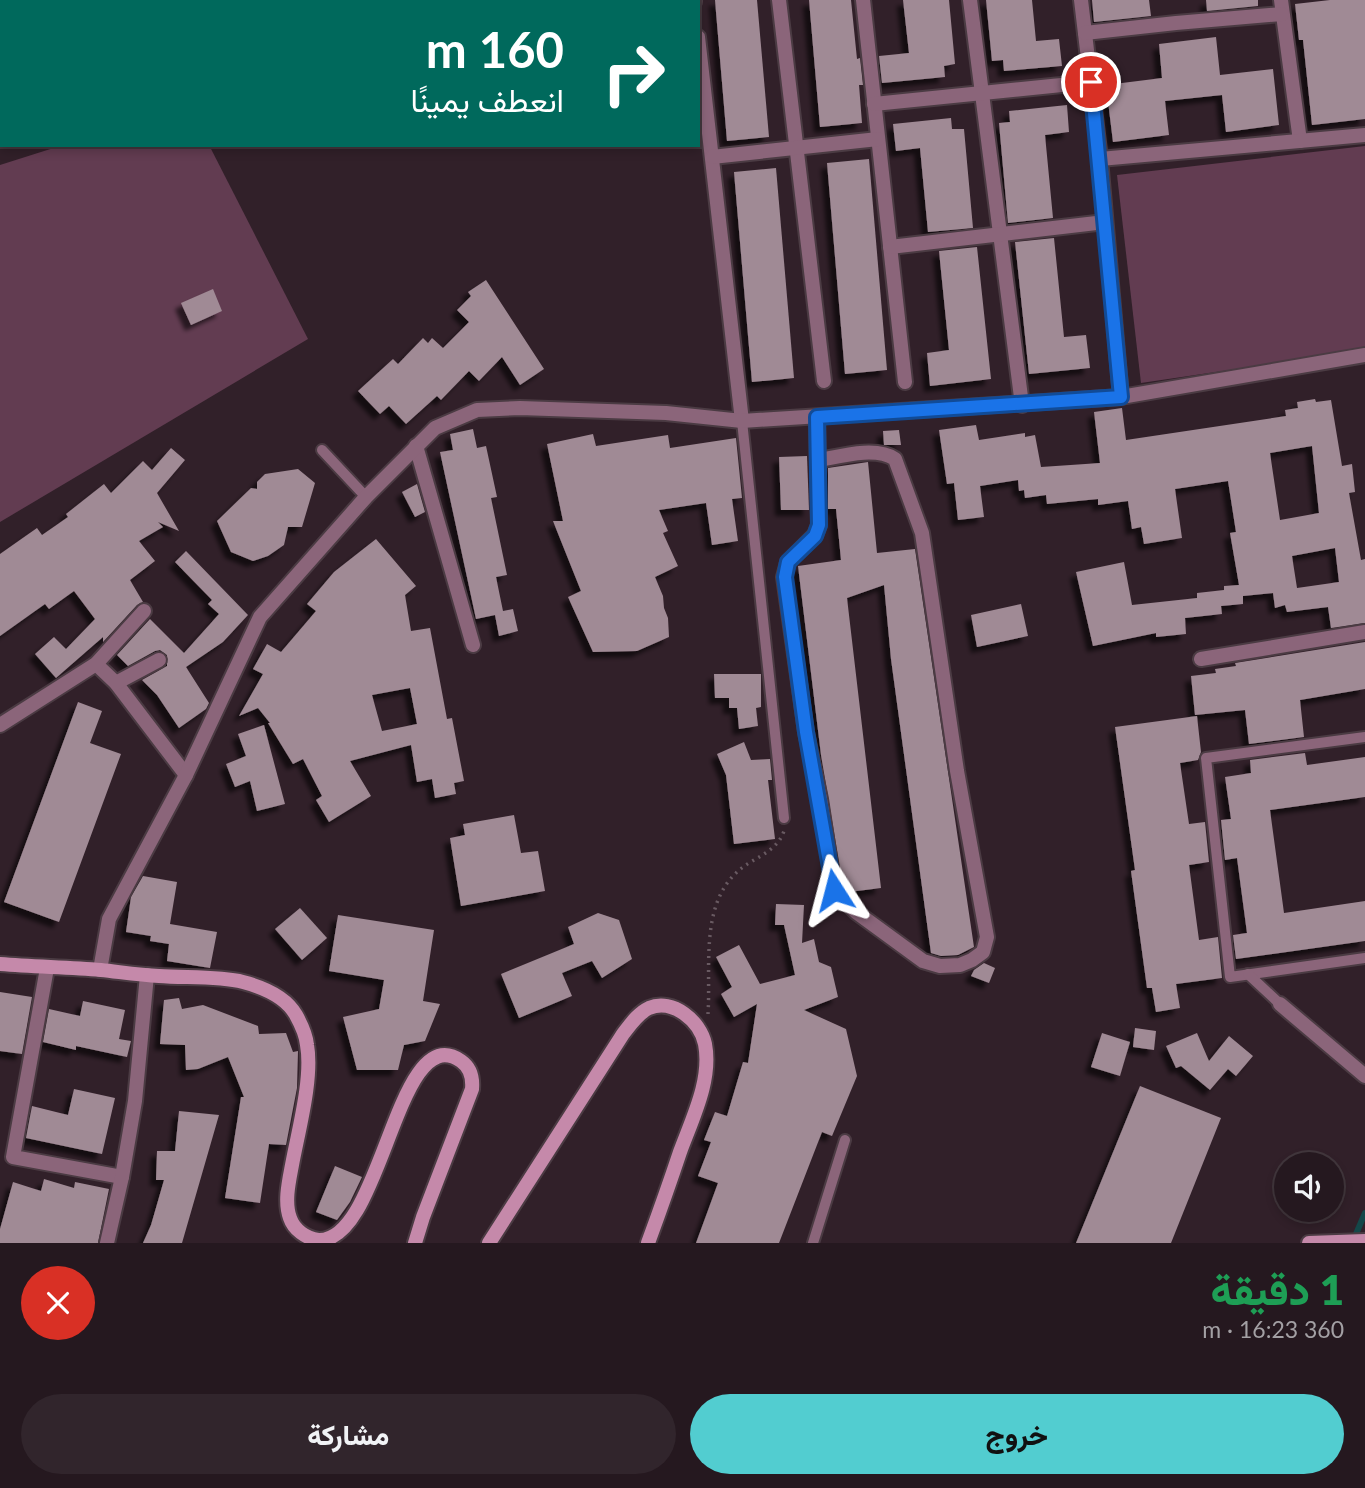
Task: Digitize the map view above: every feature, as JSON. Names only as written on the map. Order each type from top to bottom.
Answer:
[{"type":"main road","points":[[0,964],[242,982],[282,999],[294,1011],[308,1046],[307,1079],[288,1188],[288,1209],[293,1225],[308,1237],[326,1240],[334,1238],[350,1224],[360,1209],[415,1078],[426,1065],[443,1055],[451,1056],[467,1066],[473,1081],[472,1089],[415,1243]]},
{"type":"main road","points":[[489,1243],[635,1018],[646,1009],[657,1006],[673,1007],[698,1027],[705,1042],[705,1078],[648,1243]]},
{"type":"main road","points":[[1310,1242],[1365,1241]]},
{"type":"street","points":[[779,0],[824,381]]},
{"type":"street","points":[[863,0],[905,382]]},
{"type":"street","points":[[970,0],[1022,405]]},
{"type":"street","points":[[1081,0],[1100,159],[1121,397]]},
{"type":"street","points":[[1085,33],[1281,7],[1300,141]]},
{"type":"street","points":[[700,54],[742,421]]},
{"type":"street","points":[[874,104],[1091,82]]},
{"type":"street","points":[[1100,159],[1365,135]]},
{"type":"street","points":[[712,157],[878,139]]},
{"type":"street","points":[[890,247],[1105,222]]},
{"type":"street","points":[[100,970],[109,919],[186,775],[260,617],[366,497],[435,428],[477,410],[520,408],[666,413],[742,421],[1022,405],[1121,397],[1365,355]]},
{"type":"street","points":[[817,417],[820,460],[819,525],[815,536],[788,562],[785,577],[806,732],[834,890],[856,912],[923,961],[940,966],[960,965],[983,952],[987,937],[957,771],[922,533],[895,459],[870,454],[820,460]]},
{"type":"street","points":[[416,446],[473,645]]},
{"type":"street","points":[[0,725],[96,664],[144,611]]},
{"type":"street","points":[[1201,659],[1365,632]]},
{"type":"street","points":[[116,683],[159,660]]},
{"type":"street","points":[[96,664],[116,683],[186,775]]},
{"type":"street","points":[[47,968],[13,1157],[122,1177]]},
{"type":"street","points":[[107,1243],[135,1101],[147,975]]},
{"type":"street","points":[[1280,1004],[1365,1076]]},
{"type":"lane","points":[[742,421],[784,818]]},
{"type":"lane","points":[[322,450],[366,497]]},
{"type":"lane","points":[[1365,737],[1206,758],[1230,977],[1365,958]]},
{"type":"lane","points":[[1248,974],[1280,1004]]},
{"type":"lane","points":[[813,1243],[845,1140]]},
{"type":"path","points":[[705,1042],[710,944],[720,893],[736,872],[773,849],[783,834],[784,818]]},
{"type":"shaded area","points":[[1365,146],[1365,350],[1141,383],[1117,175]]},
{"type":"shaded area","points":[[57,147],[210,147],[308,339],[0,522],[0,165]]},
{"type":"building","points":[[715,0],[757,0],[769,137],[727,141]]},
{"type":"building","points":[[809,0],[851,0],[857,59],[860,58],[863,85],[859,85],[862,123],[820,127]]},
{"type":"building","points":[[903,0],[949,0],[955,64],[944,66],[945,77],[882,83],[879,56],[909,53]]},
{"type":"building","points":[[986,0],[1032,0],[1036,41],[1059,39],[1062,66],[1004,71],[1003,60],[992,61]]},
{"type":"building","points":[[1092,0],[1149,0],[1151,16],[1094,22]]},
{"type":"building","points":[[1206,0],[1258,0],[1258,6],[1207,11]]},
{"type":"building","points":[[1365,0],[1365,119],[1312,125],[1303,40],[1299,40],[1295,4]]},
{"type":"building","points":[[1216,37],[1220,75],[1273,69],[1279,125],[1226,132],[1222,95],[1165,101],[1169,135],[1113,142],[1106,85],[1162,78],[1159,44]]},
{"type":"building","points":[[1067,105],[1069,132],[1045,135],[1053,218],[1008,223],[999,123],[1010,122],[1009,111]]},
{"type":"building","points":[[951,118],[952,129],[964,129],[973,228],[928,232],[920,148],[896,151],[893,124]]},
{"type":"building","points":[[869,159],[887,370],[845,374],[827,163]]},
{"type":"building","points":[[776,168],[794,378],[752,382],[734,172]]},
{"type":"building","points":[[1054,238],[1064,337],[1086,335],[1090,368],[1029,374],[1015,242]]},
{"type":"building","points":[[977,247],[991,379],[930,386],[927,353],[949,350],[939,251]]},
{"type":"building","points":[[486,280],[544,369],[520,385],[502,357],[479,381],[469,371],[441,400],[437,396],[406,424],[389,406],[380,414],[358,391],[393,359],[398,364],[423,338],[428,343],[432,338],[443,348],[469,322],[457,310],[471,296],[468,292]]},
{"type":"building","points":[[213,289],[222,311],[191,325],[181,303]]},
{"type":"building","points":[[1331,400],[1342,466],[1352,464],[1355,492],[1349,493],[1361,560],[1365,559],[1365,623],[1331,628],[1328,607],[1287,612],[1285,605],[1275,608],[1273,593],[1243,596],[1243,604],[1221,606],[1222,614],[1185,618],[1186,634],[1156,637],[1156,633],[1093,646],[1076,572],[1124,562],[1132,605],[1197,598],[1197,593],[1224,590],[1224,586],[1239,585],[1230,533],[1236,532],[1228,481],[1175,489],[1182,538],[1144,544],[1141,527],[1132,529],[1128,501],[1098,505],[1098,499],[1047,504],[1046,495],[1025,498],[1024,490],[1019,491],[1018,480],[980,486],[984,517],[958,520],[954,483],[947,484],[939,430],[976,425],[979,440],[1025,433],[1025,437],[1035,435],[1041,467],[1100,463],[1094,412],[1122,408],[1126,440],[1286,416],[1285,410],[1298,408],[1297,402]],"holes":[[[1312,446],[1319,513],[1280,520],[1270,453]],[[1335,548],[1339,582],[1297,588],[1292,556]]]},
{"type":"building","points":[[473,429],[477,448],[486,446],[497,497],[491,498],[507,575],[496,577],[503,611],[513,609],[518,631],[499,636],[495,615],[476,619],[440,452],[453,450],[450,434]]},
{"type":"building","points":[[899,430],[901,445],[884,445],[883,431]]},
{"type":"building","points":[[593,434],[596,446],[668,435],[670,448],[736,438],[742,498],[732,499],[738,541],[712,545],[706,503],[659,510],[668,531],[663,533],[678,566],[655,577],[663,596],[669,637],[637,651],[593,652],[568,597],[581,591],[553,521],[563,521],[547,444]]},
{"type":"building","points":[[171,448],[185,460],[157,493],[179,531],[158,522],[163,527],[139,541],[155,561],[130,580],[143,602],[137,605],[103,642],[103,637],[56,678],[35,654],[54,637],[66,649],[95,619],[74,591],[49,609],[45,604],[0,636],[0,554],[37,528],[42,535],[68,517],[66,514],[104,484],[111,493],[143,461],[152,470]]},
{"type":"building","points":[[807,456],[809,510],[781,510],[779,457]]},
{"type":"building","points":[[868,462],[877,553],[915,549],[974,947],[958,955],[941,956],[931,953],[891,659],[884,585],[847,598],[881,888],[849,892],[843,885],[821,755],[798,566],[841,560],[836,509],[828,509],[828,468]]},
{"type":"building","points":[[298,469],[315,483],[302,527],[288,527],[284,545],[268,556],[253,561],[231,552],[217,521],[251,488],[257,489],[257,482],[265,474]]},
{"type":"building","points":[[417,484],[425,512],[415,517],[402,492]]},
{"type":"building","points":[[376,539],[416,586],[405,595],[411,631],[430,628],[447,719],[452,718],[464,781],[454,783],[456,794],[435,798],[432,779],[417,782],[411,745],[350,761],[371,796],[329,822],[316,800],[322,796],[303,759],[293,764],[270,723],[258,708],[239,716],[263,674],[253,669],[267,644],[281,652],[316,611],[307,604],[334,572]],"holes":[[[410,688],[417,724],[382,731],[372,695]]]},
{"type":"building","points":[[186,551],[248,615],[223,642],[186,667],[209,703],[206,709],[179,728],[157,695],[142,680],[167,666],[167,655],[160,650],[155,651],[128,666],[117,655],[150,619],[184,653],[219,614],[208,604],[212,600],[175,562]]},
{"type":"building","points":[[1021,604],[1028,636],[977,647],[971,615]]},
{"type":"building","points":[[1365,642],[1365,689],[1300,700],[1304,737],[1249,744],[1245,710],[1195,715],[1191,676],[1216,673],[1215,669],[1236,666],[1235,663]]},
{"type":"building","points":[[714,674],[761,674],[761,707],[756,708],[758,726],[739,729],[737,708],[729,708],[729,698],[715,698]]},
{"type":"building","points":[[78,702],[102,711],[90,743],[121,754],[59,922],[4,902]]},
{"type":"building","points":[[1197,716],[1201,752],[1198,760],[1180,763],[1189,824],[1205,822],[1209,862],[1189,865],[1199,940],[1218,937],[1222,978],[1176,984],[1180,1008],[1156,1012],[1152,988],[1147,988],[1131,871],[1135,870],[1115,727]]},
{"type":"building","points":[[264,725],[285,804],[257,811],[250,781],[235,787],[226,764],[246,756],[238,734]]},
{"type":"building","points":[[744,742],[751,760],[770,759],[772,780],[768,780],[775,839],[734,844],[726,775],[717,754]]},
{"type":"building","points":[[1305,753],[1307,765],[1365,757],[1365,797],[1270,810],[1284,913],[1365,901],[1365,941],[1236,959],[1233,935],[1247,933],[1237,858],[1225,860],[1221,820],[1231,819],[1225,777],[1251,773],[1250,760]]},
{"type":"building","points":[[514,815],[521,853],[538,851],[545,891],[461,906],[450,838],[465,835],[463,824]]},
{"type":"building","points":[[143,876],[177,882],[170,924],[217,932],[210,968],[167,961],[169,944],[150,941],[151,936],[126,932],[131,897]]},
{"type":"building","points":[[776,904],[804,905],[802,943],[814,939],[819,962],[831,967],[838,997],[804,1010],[846,1029],[857,1076],[832,1136],[822,1132],[779,1243],[696,1243],[718,1183],[698,1176],[711,1142],[704,1140],[715,1112],[727,1116],[743,1062],[748,1063],[757,1004],[734,1017],[721,994],[732,987],[716,957],[739,945],[760,984],[795,975],[784,925],[775,925]]},
{"type":"building","points":[[300,908],[327,938],[302,960],[275,929]]},
{"type":"building","points":[[598,913],[619,920],[632,959],[602,978],[592,961],[562,973],[572,996],[519,1018],[501,974],[574,944],[568,927]]},
{"type":"building","points":[[338,915],[434,930],[423,1001],[440,1004],[425,1041],[404,1045],[398,1070],[357,1070],[343,1017],[379,1009],[384,980],[329,971]]},
{"type":"building","points":[[984,963],[995,968],[989,983],[971,976],[974,970]]},
{"type":"building","points":[[0,992],[32,997],[22,1054],[0,1051]]},
{"type":"building","points":[[179,998],[182,1009],[203,1005],[258,1026],[259,1034],[286,1033],[293,1052],[298,1051],[297,1088],[286,1145],[269,1144],[260,1203],[225,1198],[241,1097],[244,1097],[228,1057],[198,1069],[186,1070],[185,1045],[160,1044],[164,1000]]},
{"type":"building","points":[[83,1001],[125,1010],[119,1039],[131,1041],[127,1057],[43,1042],[49,1009],[80,1016]]},
{"type":"building","points":[[1135,1028],[1156,1031],[1154,1050],[1133,1047]]},
{"type":"building","points":[[1102,1033],[1130,1042],[1120,1076],[1091,1067]]},
{"type":"building","points":[[1197,1033],[1209,1061],[1229,1036],[1253,1056],[1236,1076],[1228,1069],[1210,1090],[1181,1066],[1176,1068],[1166,1046]]},
{"type":"building","points":[[1140,1086],[1221,1118],[1171,1243],[1076,1243]]},
{"type":"building","points":[[74,1089],[115,1098],[102,1154],[26,1138],[32,1106],[68,1115]]},
{"type":"building","points":[[179,1111],[219,1115],[182,1243],[143,1243],[164,1180],[156,1180],[157,1151],[175,1151]]},
{"type":"building","points":[[335,1166],[362,1177],[350,1202],[337,1220],[316,1212]]},
{"type":"building","points":[[44,1179],[74,1188],[75,1182],[109,1189],[98,1243],[0,1243],[0,1229],[13,1182],[41,1191]]},
{"type":"waterway","points":[[1353,1241],[1365,1213]]},
{"type":"route","points":[[834,890],[806,732],[785,577],[788,562],[815,536],[819,525],[820,460],[817,417],[1121,397],[1091,82]]}]
